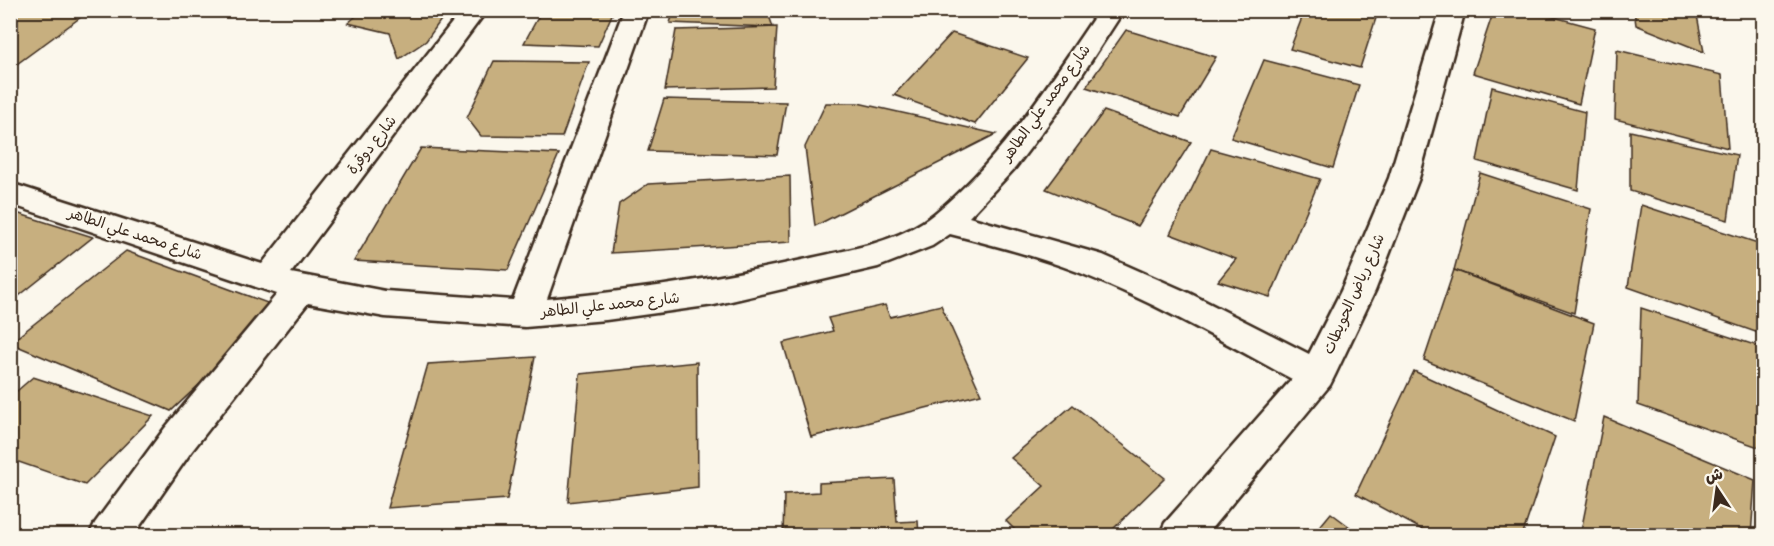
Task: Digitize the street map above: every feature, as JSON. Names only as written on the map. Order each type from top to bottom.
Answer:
[{"type":"street","name":"شارع دوقرة","points":[[109,536],[178,440],[475,10]]},
{"type":"street","points":[[525,314],[637,10]]},
{"type":"street","name":"شارع محمد علي الطاهر","points":[[10,193],[284,284],[385,304],[525,314],[661,300],[791,277],[878,255],[921,238],[945,222],[1005,161],[1051,101],[1112,10]]},
{"type":"street","name":"شارع رياض الحويطات","points":[[1179,536],[1317,375],[1358,291],[1404,178],[1453,10]]},
{"type":"street","points":[[945,222],[1021,241],[1092,265],[1191,309],[1317,375]]},
{"type":"building","points":[[10,10],[34,10],[81,17],[10,69]]},
{"type":"building","points":[[363,10],[448,10],[426,41],[399,59],[390,33],[348,23]]},
{"type":"building","points":[[542,10],[614,10],[598,46],[524,43]]},
{"type":"building","points":[[674,10],[767,10],[773,27],[670,23]]},
{"type":"building","points":[[1305,10],[1347,10],[1376,18],[1360,68],[1290,49]]},
{"type":"building","points":[[1494,10],[1528,10],[1595,28],[1579,104],[1473,73]]},
{"type":"building","points":[[1634,10],[1696,10],[1704,52],[1636,25]]},
{"type":"building","points":[[777,27],[773,87],[665,90],[676,30]]},
{"type":"building","points":[[1126,30],[1216,57],[1180,117],[1086,87]]},
{"type":"building","points":[[952,33],[1028,58],[975,124],[894,95]]},
{"type":"building","points":[[1617,50],[1722,75],[1728,148],[1615,119]]},
{"type":"building","points":[[1264,60],[1359,85],[1333,168],[1231,138]]},
{"type":"building","points":[[494,61],[589,62],[562,137],[481,136],[467,118]]},
{"type":"building","points":[[1492,87],[1585,112],[1578,190],[1477,161]]},
{"type":"building","points":[[664,99],[786,102],[777,155],[648,151]]},
{"type":"building","points":[[826,103],[858,103],[996,134],[815,226],[805,147]]},
{"type":"building","points":[[1104,111],[1191,142],[1138,226],[1046,189]]},
{"type":"building","points":[[1630,131],[1737,155],[1728,220],[1630,191]]},
{"type":"building","points":[[421,148],[559,154],[508,270],[354,261]]},
{"type":"building","points":[[1211,149],[1320,179],[1270,297],[1218,281],[1236,259],[1170,234]]},
{"type":"building","points":[[1480,173],[1591,209],[1574,313],[1454,270]]},
{"type":"building","points":[[790,176],[791,242],[611,253],[619,204],[648,184]]},
{"type":"building","points":[[1641,205],[1764,245],[1764,335],[1628,287]]},
{"type":"building","points":[[10,211],[93,237],[10,303]]},
{"type":"building","points":[[126,251],[281,308],[171,411],[10,343]]},
{"type":"building","points":[[1454,270],[1594,323],[1574,421],[1424,360]]},
{"type":"building","points":[[885,305],[890,317],[941,305],[981,394],[811,437],[783,343],[833,331],[828,318]]},
{"type":"building","points":[[1641,308],[1764,348],[1764,449],[1638,405]]},
{"type":"building","points":[[535,357],[507,499],[387,508],[428,364]]},
{"type":"building","points":[[697,362],[698,487],[568,502],[580,374]]},
{"type":"building","points":[[1414,371],[1555,437],[1522,536],[1434,536],[1356,494]]},
{"type":"building","points":[[33,377],[153,416],[85,485],[10,459],[10,397]]},
{"type":"building","points":[[1073,405],[1165,478],[1106,536],[1021,536],[1006,521],[1044,486],[1011,458]]},
{"type":"building","points":[[1604,417],[1755,480],[1751,536],[1580,536]]},
{"type":"building","points":[[894,479],[897,522],[918,521],[919,536],[783,536],[784,494],[819,492],[819,483]]},
{"type":"building","points":[[1331,513],[1362,536],[1312,536]]}]
